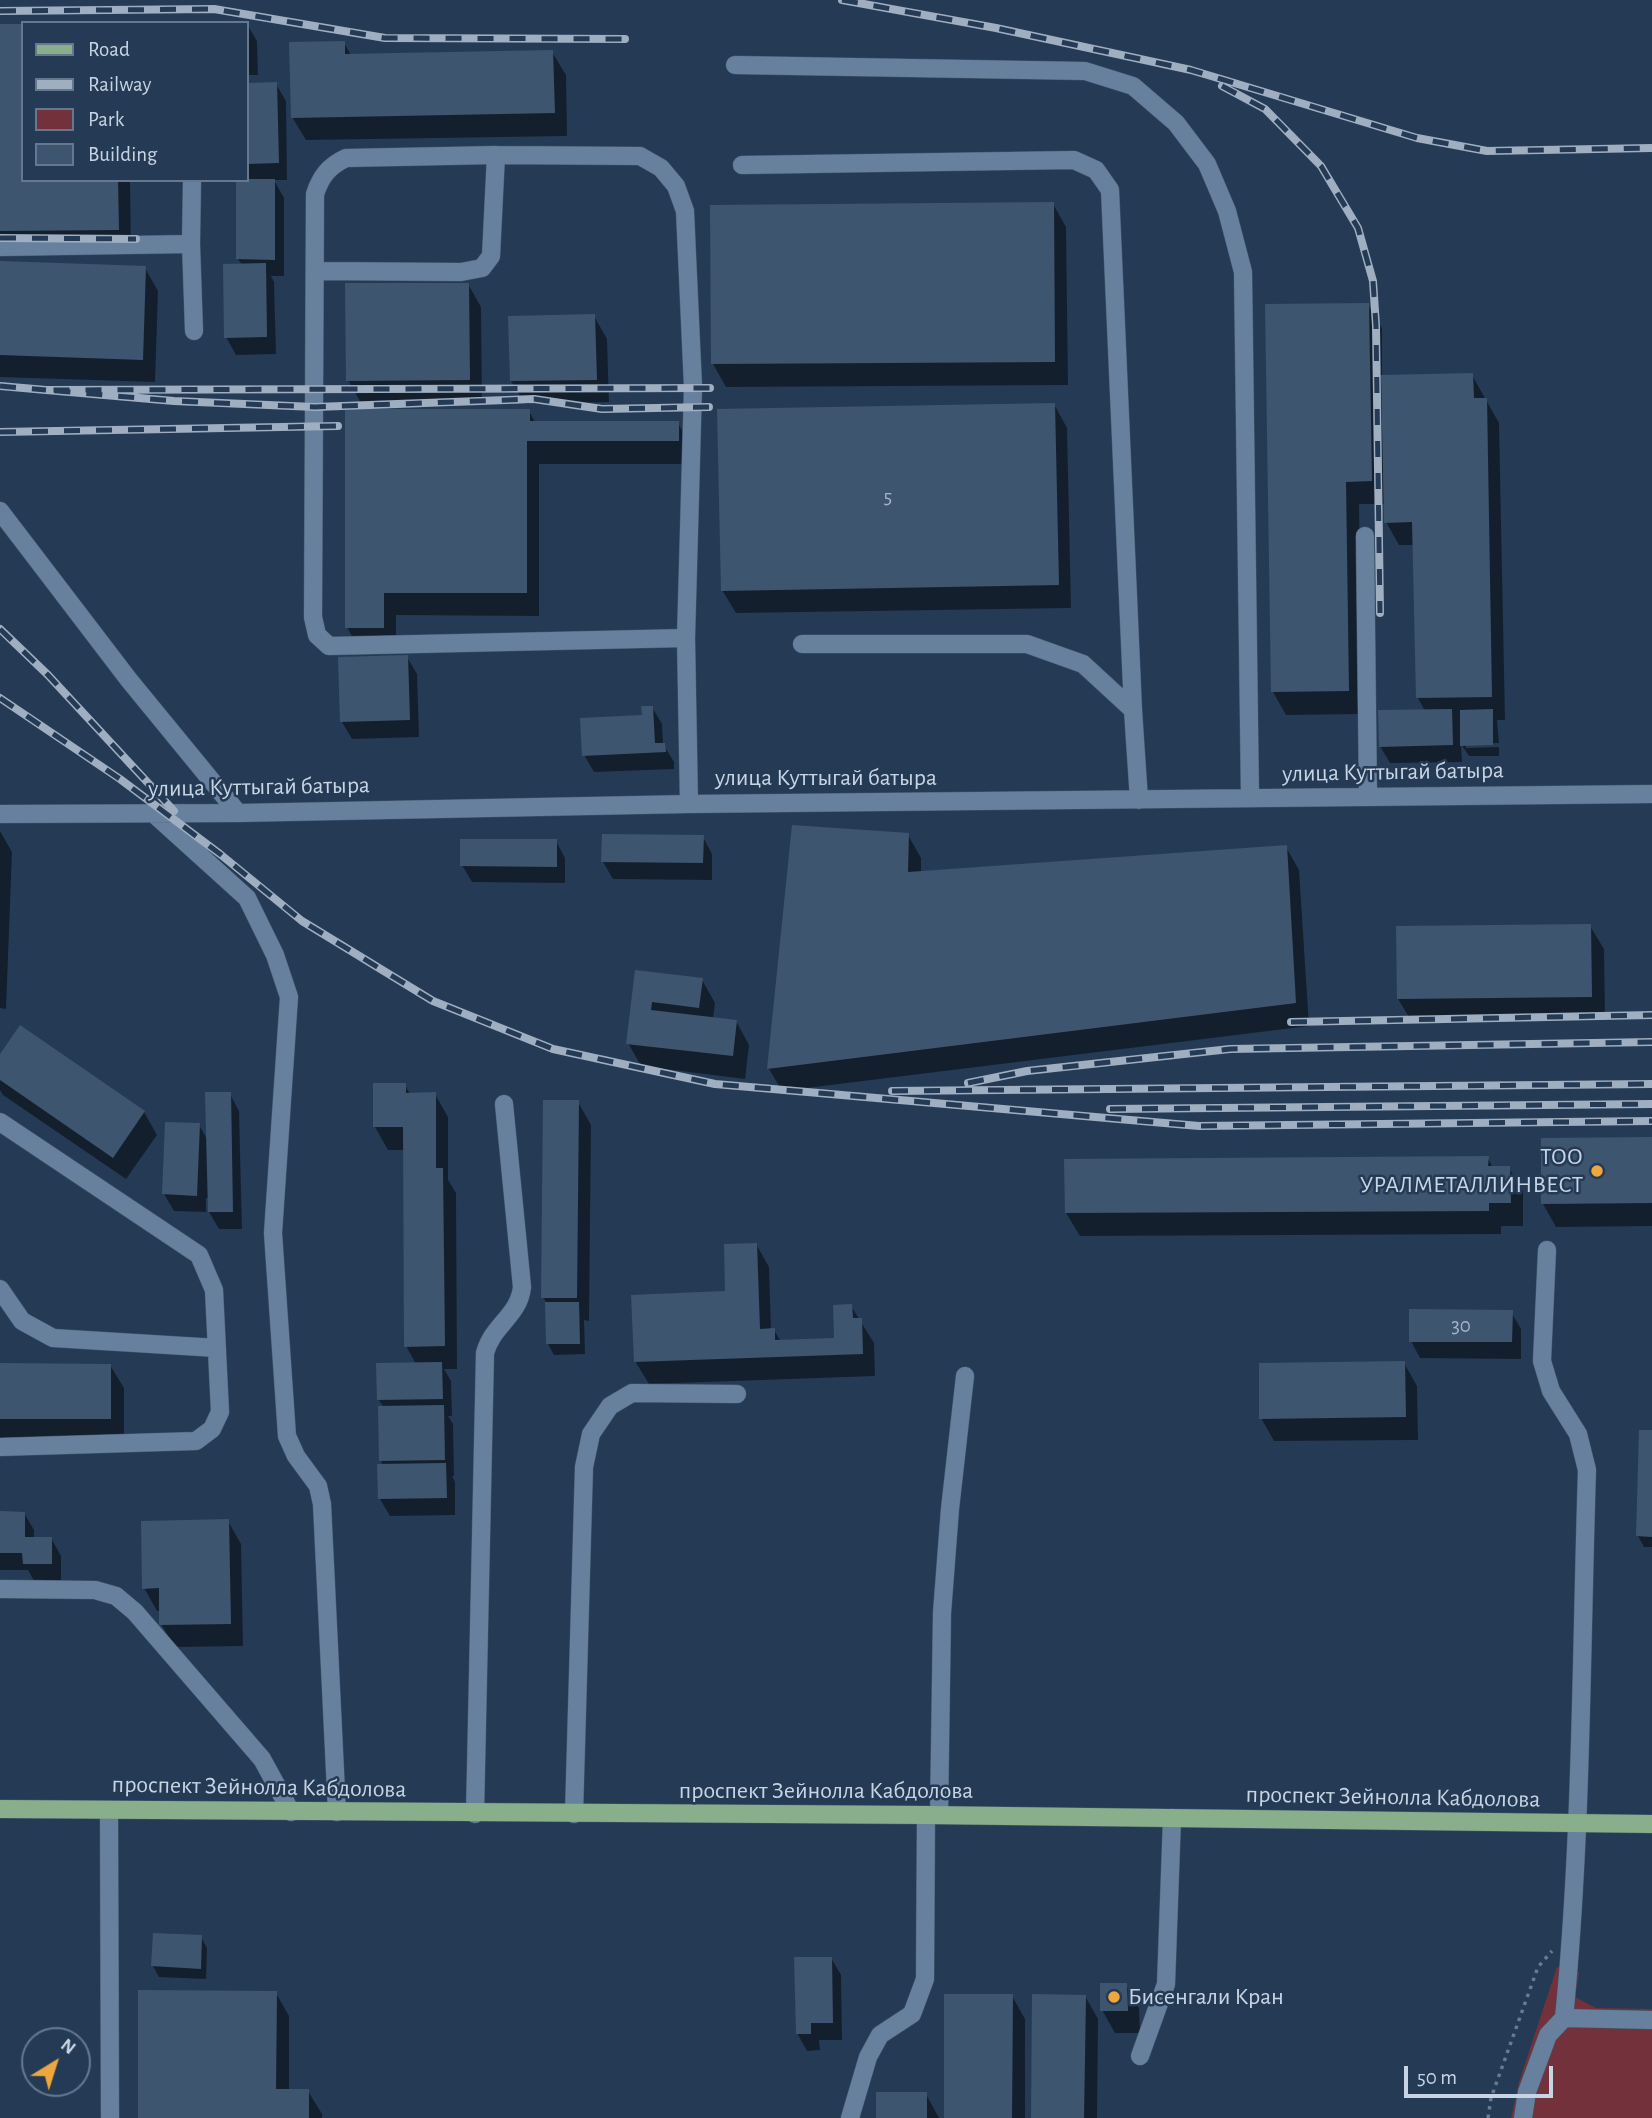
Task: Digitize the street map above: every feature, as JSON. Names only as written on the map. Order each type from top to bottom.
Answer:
[{"type":"main road","name":"проспект Зейнолла Кабдолова","points":[[0,1809],[574,1815],[932,1815],[1652,1824]]},
{"type":"street","points":[[735,65],[1085,71],[1133,86],[1176,123],[1207,164],[1227,211],[1243,272],[1250,798]]},
{"type":"street","points":[[316,271],[461,272],[482,268],[491,256],[496,155]]},
{"type":"street","points":[[686,638],[330,646],[317,635],[313,617],[315,194],[320,179],[333,164],[346,158],[640,156],[661,169],[676,186],[685,211],[694,387],[686,638],[689,804]]},
{"type":"street","points":[[742,165],[1074,160],[1096,170],[1110,190],[1139,800]]},
{"type":"street","points":[[192,182],[194,331]]},
{"type":"street","points":[[0,247],[191,244]]},
{"type":"street","points":[[0,511],[129,680],[238,813]]},
{"type":"street","points":[[1365,536],[1368,797]]},
{"type":"street","points":[[802,644],[1027,644],[1083,664],[1133,710]]},
{"type":"street","name":"улица Куттыгай батыра","points":[[0,814],[1652,794]]},
{"type":"street","points":[[153,813],[247,898],[275,955],[289,997],[273,1233],[287,1436],[296,1456],[318,1486],[323,1504],[337,1812]]},
{"type":"street","points":[[475,1814],[485,1353],[489,1339],[520,1302],[522,1287],[504,1104]]},
{"type":"street","points":[[0,1122],[199,1255],[214,1290],[220,1412],[212,1429],[196,1441],[0,1447]]},
{"type":"street","points":[[1523,2118],[1527,2092],[1548,2035],[1564,2018],[1576,1824],[1587,1470],[1578,1434],[1551,1391],[1542,1361],[1547,1250]]},
{"type":"street","points":[[0,1289],[23,1321],[53,1338],[217,1348]]},
{"type":"street","points":[[850,2118],[868,2057],[880,2035],[912,2014],[925,1979],[942,1613],[950,1509],[965,1377]]},
{"type":"street","points":[[574,1815],[584,1467],[591,1434],[610,1406],[632,1393],[737,1394]]},
{"type":"street","points":[[0,1589],[95,1590],[116,1597],[135,1612],[262,1759],[291,1812]]},
{"type":"street","points":[[109,1810],[110,2118]]},
{"type":"street","points":[[1140,2056],[1166,1984],[1172,1818]]},
{"type":"street","points":[[1564,2018],[1652,2020]]},
{"type":"path","points":[[1488,2118],[1491,2098],[1538,1967],[1571,1928]]},
{"type":"green space","points":[[1557,1967],[1579,1973],[1575,1997],[1596,2008],[1652,2009],[1652,2118],[1511,2118],[1519,2082]]},
{"type":"building","points":[[0,24],[21,24],[21,182],[118,182],[119,230],[0,231]]},
{"type":"building","points":[[345,41],[345,54],[553,50],[555,113],[291,118],[289,42]]},
{"type":"building","points":[[277,82],[279,163],[248,164],[248,83]]},
{"type":"building","points":[[275,179],[275,260],[236,259],[236,182]]},
{"type":"building","points":[[1054,202],[1055,362],[711,364],[710,205]]},
{"type":"building","points":[[0,261],[146,266],[143,360],[0,355]]},
{"type":"building","points":[[266,263],[267,337],[224,338],[223,264]]},
{"type":"building","points":[[345,283],[469,283],[470,380],[346,381]]},
{"type":"building","points":[[1369,303],[1372,481],[1346,482],[1349,691],[1271,692],[1265,304]]},
{"type":"building","points":[[595,314],[597,380],[510,381],[508,316]]},
{"type":"building","points":[[1473,373],[1474,398],[1487,398],[1492,697],[1416,698],[1412,522],[1384,523],[1381,375]]},
{"type":"building","points":[[1055,403],[1059,585],[721,591],[717,409]]},
{"type":"building","points":[[345,409],[530,409],[530,421],[679,421],[679,441],[527,441],[527,593],[384,593],[384,628],[345,628]]},
{"type":"building","points":[[408,655],[410,720],[340,722],[338,657]]},
{"type":"building","points":[[641,706],[653,706],[655,743],[665,743],[666,752],[582,756],[580,718],[642,715]]},
{"type":"building","points":[[1452,709],[1453,745],[1379,747],[1378,710]]},
{"type":"building","points":[[1493,709],[1493,745],[1460,746],[1460,710]]},
{"type":"building","points":[[792,825],[909,833],[908,872],[1287,845],[1296,1003],[767,1069]]},
{"type":"building","points":[[602,834],[704,835],[703,863],[601,862]]},
{"type":"building","points":[[460,839],[557,839],[557,867],[460,866]]},
{"type":"building","points":[[1591,924],[1592,997],[1397,999],[1396,926]]},
{"type":"building","points":[[635,970],[703,978],[699,1008],[652,1002],[651,1010],[737,1020],[733,1056],[626,1044]]},
{"type":"building","points":[[20,1025],[145,1111],[113,1158],[0,1080],[0,1054]]},
{"type":"building","points":[[373,1083],[406,1083],[406,1093],[436,1092],[436,1168],[443,1168],[445,1346],[404,1347],[403,1127],[373,1127]]},
{"type":"building","points":[[205,1092],[231,1092],[233,1212],[208,1212]]},
{"type":"building","points":[[543,1100],[579,1100],[577,1298],[541,1298]]},
{"type":"building","points":[[165,1122],[200,1123],[197,1196],[162,1194]]},
{"type":"building","name":"ТОО УРАЛМЕТАЛЛИНВЕСТ","points":[[1652,1137],[1652,1203],[1541,1204],[1541,1138]]},
{"type":"building","points":[[1489,1156],[1488,1166],[1510,1166],[1511,1203],[1489,1203],[1489,1211],[1065,1213],[1064,1159]]},
{"type":"building","points":[[757,1243],[760,1329],[775,1328],[775,1340],[834,1338],[833,1305],[852,1304],[853,1318],[862,1318],[863,1354],[634,1362],[631,1295],[725,1291],[724,1244]]},
{"type":"building","points":[[545,1302],[579,1302],[580,1344],[546,1344]]},
{"type":"building","points":[[1409,1309],[1513,1310],[1512,1342],[1409,1342]]},
{"type":"building","points":[[1405,1361],[1406,1417],[1259,1419],[1259,1363]]},
{"type":"building","points":[[442,1362],[443,1399],[377,1400],[376,1363]]},
{"type":"building","points":[[0,1363],[111,1364],[111,1419],[0,1419]]},
{"type":"building","points":[[444,1405],[445,1460],[379,1461],[378,1406]]},
{"type":"building","points":[[1639,1430],[1652,1430],[1652,1537],[1636,1536]]},
{"type":"building","points":[[446,1463],[447,1498],[378,1499],[377,1464]]},
{"type":"building","points":[[0,1511],[25,1512],[25,1537],[52,1537],[52,1564],[23,1564],[22,1553],[0,1553]]},
{"type":"building","points":[[229,1519],[231,1624],[159,1625],[159,1588],[142,1589],[141,1521]]},
{"type":"building","points":[[153,1933],[202,1935],[201,1969],[151,1966]]},
{"type":"building","points":[[794,1957],[832,1957],[833,2023],[811,2023],[811,2034],[796,2034]]},
{"type":"building","name":"Бисенгали Кран","points":[[1100,1983],[1127,1983],[1128,2011],[1100,2011]]},
{"type":"building","points":[[138,1990],[277,1991],[276,2089],[309,2089],[309,2118],[138,2118]]},
{"type":"building","points":[[944,1994],[1013,1994],[1012,2118],[944,2118]]},
{"type":"building","points":[[1032,1994],[1086,1995],[1084,2118],[1031,2118]]},
{"type":"building","points":[[876,2092],[927,2092],[927,2118],[876,2118]]},
{"type":"railway","points":[[842,0],[996,28],[1191,70],[1417,138],[1487,151],[1652,148]]},
{"type":"railway","points":[[0,11],[214,9],[385,38],[625,39]]},
{"type":"railway","points":[[1222,86],[1265,109],[1321,166],[1358,228],[1373,281],[1376,326],[1380,613]]},
{"type":"railway","points":[[0,238],[136,239]]},
{"type":"railway","points":[[0,386],[46,390]]},
{"type":"railway","points":[[709,407],[602,409],[534,399],[315,407],[174,401],[46,390],[710,388]]},
{"type":"railway","points":[[0,432],[338,426]]},
{"type":"railway","points":[[0,629],[48,675],[174,811]]},
{"type":"railway","points":[[0,698],[120,779],[220,854],[302,921],[433,1001],[553,1049],[715,1084],[1199,1126],[1652,1121]]},
{"type":"railway","points":[[1291,1022],[1652,1015]]},
{"type":"railway","points":[[968,1083],[1027,1071],[1230,1049],[1652,1042]]},
{"type":"railway","points":[[892,1091],[1652,1084]]},
{"type":"railway","points":[[1110,1109],[1652,1104]]},
{"type":"place","name":"ТОО УРАЛМЕТАЛЛИНВЕСТ","points":[[1597,1171]]},
{"type":"place","name":"Бисенгали Кран","points":[[1114,1997]]}]
